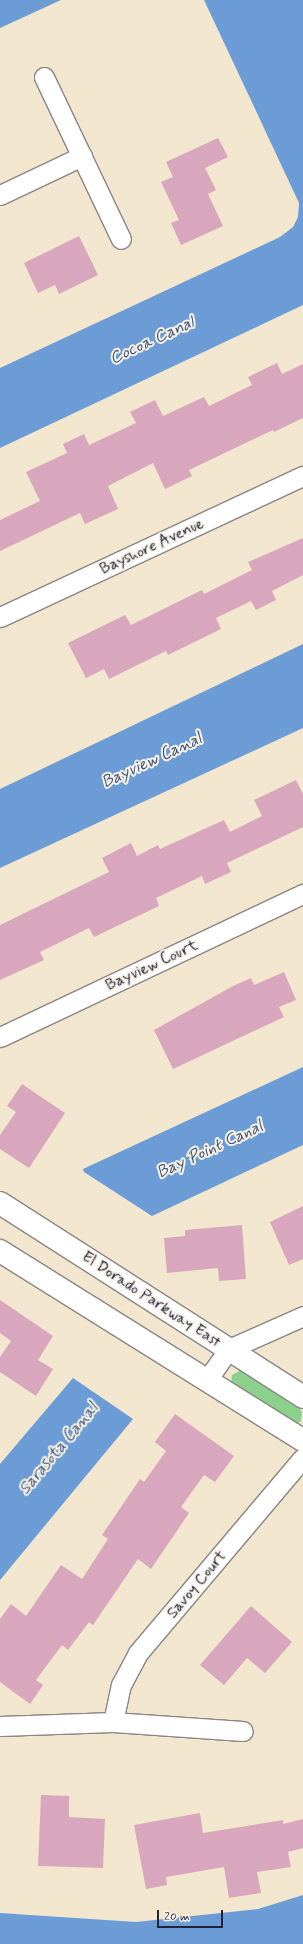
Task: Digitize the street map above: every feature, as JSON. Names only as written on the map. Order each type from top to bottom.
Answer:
[{"type":"street","points":[[44,77],[121,239]]},
{"type":"street","points":[[0,195],[82,156]]},
{"type":"street","name":"Bayshore Avenue","points":[[0,617],[303,476]]},
{"type":"street","name":"Bayview Court","points":[[0,1037],[303,894]]},
{"type":"street","name":"El Dorado Parkway East","points":[[3,1210],[229,1349],[303,1397]]},
{"type":"street","points":[[0,1251],[303,1440]]},
{"type":"street","points":[[207,1380],[229,1349],[303,1316]]},
{"type":"street","name":"Savoy Court","points":[[113,1722],[121,1685],[138,1653],[303,1458]]},
{"type":"street","points":[[0,1726],[113,1722],[243,1731]]},
{"type":"green space","points":[[243,1369],[294,1401],[302,1412],[301,1421],[297,1424],[231,1385],[232,1375]]},
{"type":"water","points":[[0,0],[61,0],[0,28]]},
{"type":"water","name":"Cocoa Canal","points":[[204,0],[303,0],[303,305],[0,448],[0,368],[280,237],[293,227],[298,217],[299,203]]},
{"type":"water","name":"Bayview Canal","points":[[303,644],[303,728],[0,868],[0,789]]},
{"type":"water","name":"Bay Point Canal","points":[[303,1067],[303,1145],[152,1216],[84,1172],[83,1169]]},
{"type":"water","name":"Sarasota Canal","points":[[73,1378],[133,1419],[0,1580],[0,1464]]},
{"type":"water","points":[[303,1895],[303,1944],[0,1944],[0,1913],[136,1922],[258,1909]]},
{"type":"building","points":[[218,138],[228,157],[205,168],[216,190],[208,194],[223,226],[181,245],[171,223],[179,220],[161,182],[173,177],[166,162]]},
{"type":"building","points":[[79,236],[98,275],[59,294],[55,285],[38,293],[24,263]]},
{"type":"building","points":[[277,363],[282,374],[303,364],[303,418],[274,432],[273,430],[189,470],[192,476],[165,489],[153,463],[108,486],[118,509],[85,524],[80,513],[0,551],[0,520],[40,501],[26,472],[67,453],[63,444],[84,434],[89,445],[136,423],[130,412],[155,400],[163,416],[204,397],[209,406],[252,385],[248,377]]},
{"type":"building","points":[[303,538],[303,575],[272,591],[276,600],[256,610],[251,601],[216,618],[221,629],[168,655],[166,651],[109,679],[104,669],[86,678],[68,643],[125,615],[131,625],[202,590],[204,594],[252,570],[248,562]]},
{"type":"building","points":[[296,780],[303,794],[303,827],[227,863],[231,872],[205,884],[202,876],[156,898],[159,906],[94,937],[89,928],[40,952],[44,960],[0,980],[0,925],[109,872],[102,858],[131,843],[137,856],[158,845],[160,849],[224,820],[230,832],[262,816],[254,800]]},
{"type":"building","points":[[284,972],[296,1000],[279,1007],[284,1017],[173,1069],[154,1030],[233,986],[251,978],[254,985]]},
{"type":"building","points":[[22,1084],[65,1113],[29,1168],[0,1149],[0,1135],[16,1112],[7,1106]]},
{"type":"building","points":[[303,1206],[303,1259],[289,1265],[270,1222]]},
{"type":"building","points":[[242,1225],[246,1279],[219,1281],[218,1268],[167,1273],[164,1238],[185,1236],[185,1230]]},
{"type":"building","points":[[0,1300],[53,1336],[38,1360],[53,1369],[36,1396],[0,1372],[0,1357],[11,1341],[0,1333]]},
{"type":"building","points":[[175,1414],[234,1456],[215,1482],[204,1475],[181,1507],[189,1513],[151,1569],[138,1559],[93,1625],[89,1622],[68,1650],[62,1645],[36,1680],[43,1685],[30,1704],[0,1682],[0,1619],[11,1604],[26,1616],[61,1565],[82,1579],[108,1539],[102,1535],[140,1479],[144,1482],[166,1451],[155,1442]]},
{"type":"building","points":[[251,1606],[292,1642],[265,1673],[247,1658],[224,1685],[200,1665]]},
{"type":"building","points":[[41,1795],[69,1796],[69,1817],[105,1819],[103,1868],[38,1866]]},
{"type":"building","points":[[200,1813],[203,1833],[283,1820],[283,1824],[303,1819],[303,1848],[288,1852],[291,1867],[257,1872],[261,1893],[229,1898],[224,1867],[166,1877],[167,1885],[146,1889],[134,1825]]}]
